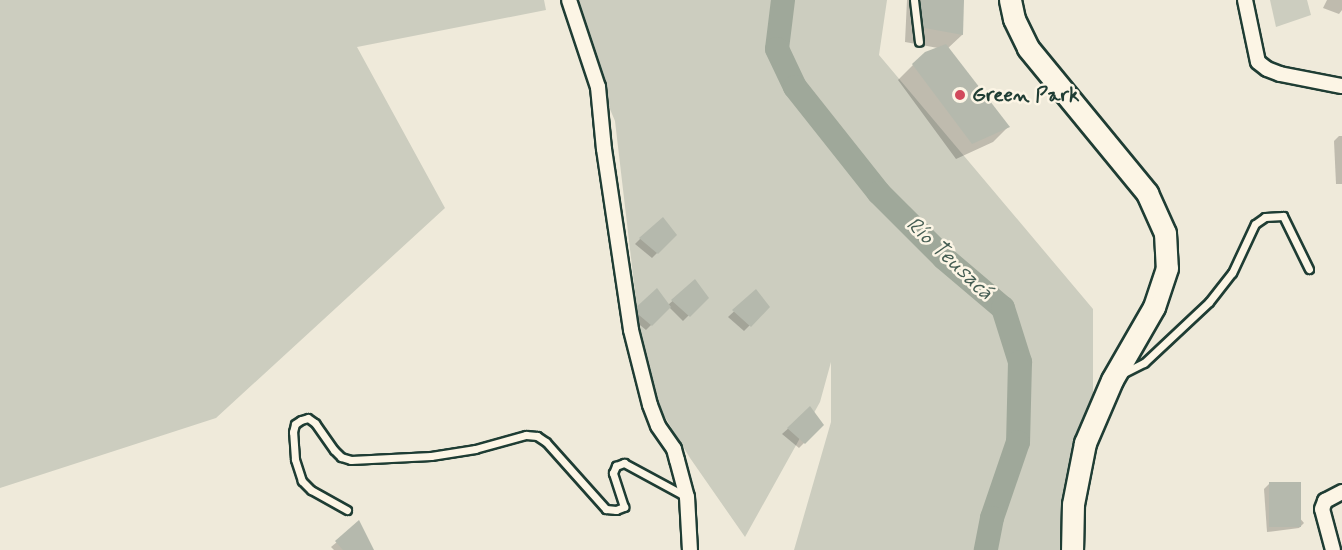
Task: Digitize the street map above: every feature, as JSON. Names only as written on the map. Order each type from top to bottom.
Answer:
[{"type":"main road","points":[[1010,0],[1014,19],[1028,48],[1147,193],[1165,234],[1167,268],[1154,307],[1112,380],[1085,443],[1073,504],[1072,550]]},
{"type":"street","points":[[569,0],[598,87],[604,148],[632,330],[650,405],[658,426],[674,449],[687,497],[690,550]]},
{"type":"street","points":[[1245,0],[1258,62],[1267,69],[1280,74],[1342,86]]},
{"type":"street","points":[[1333,550],[1322,509],[1325,501],[1342,492]]},
{"type":"lane","points":[[914,0],[919,42]]},
{"type":"lane","points":[[1112,380],[1144,363],[1209,302],[1232,273],[1256,224],[1264,217],[1283,216],[1309,269]]},
{"type":"lane","points":[[347,510],[311,490],[302,481],[292,432],[295,424],[301,420],[308,418],[315,423],[334,450],[341,457],[351,460],[431,456],[476,449],[526,435],[537,436],[606,509],[616,510],[624,507],[613,473],[616,466],[624,463],[687,497]]},
{"type":"shaded area","points":[[0,0],[544,0],[546,10],[357,47],[445,208],[216,418],[0,488]]},
{"type":"shaded area","points":[[578,0],[887,0],[879,55],[1093,309],[1093,448],[1082,550],[794,550],[831,422],[831,362],[820,402],[745,537],[690,458],[646,386],[615,121],[582,43]]},
{"type":"shaded area","points":[[1270,0],[1307,0],[1311,15],[1276,27]]},
{"type":"building","name":"Green Park","points":[[921,0],[964,0],[963,35],[919,27]]},
{"type":"building","name":"Green Park","points":[[946,44],[1010,127],[972,144],[912,64],[925,52]]},
{"type":"building","points":[[663,217],[677,235],[658,254],[639,238]]},
{"type":"building","points":[[695,279],[709,298],[690,317],[671,300]]},
{"type":"building","points":[[657,288],[671,307],[652,326],[633,310]]},
{"type":"building","points":[[756,289],[770,307],[751,327],[732,310]]},
{"type":"building","points":[[810,406],[824,425],[805,444],[787,428]]},
{"type":"building","points":[[1269,482],[1301,482],[1301,527],[1269,527]]},
{"type":"building","points":[[359,520],[374,550],[343,550],[335,541]]},
{"type":"waterway","name":"Río Teusacá","points":[[783,0],[777,49],[795,87],[879,193],[944,258],[1003,308],[1020,362],[1018,442],[992,518],[986,550]]},
{"type":"place","name":"Green Park","points":[[960,95]]}]
